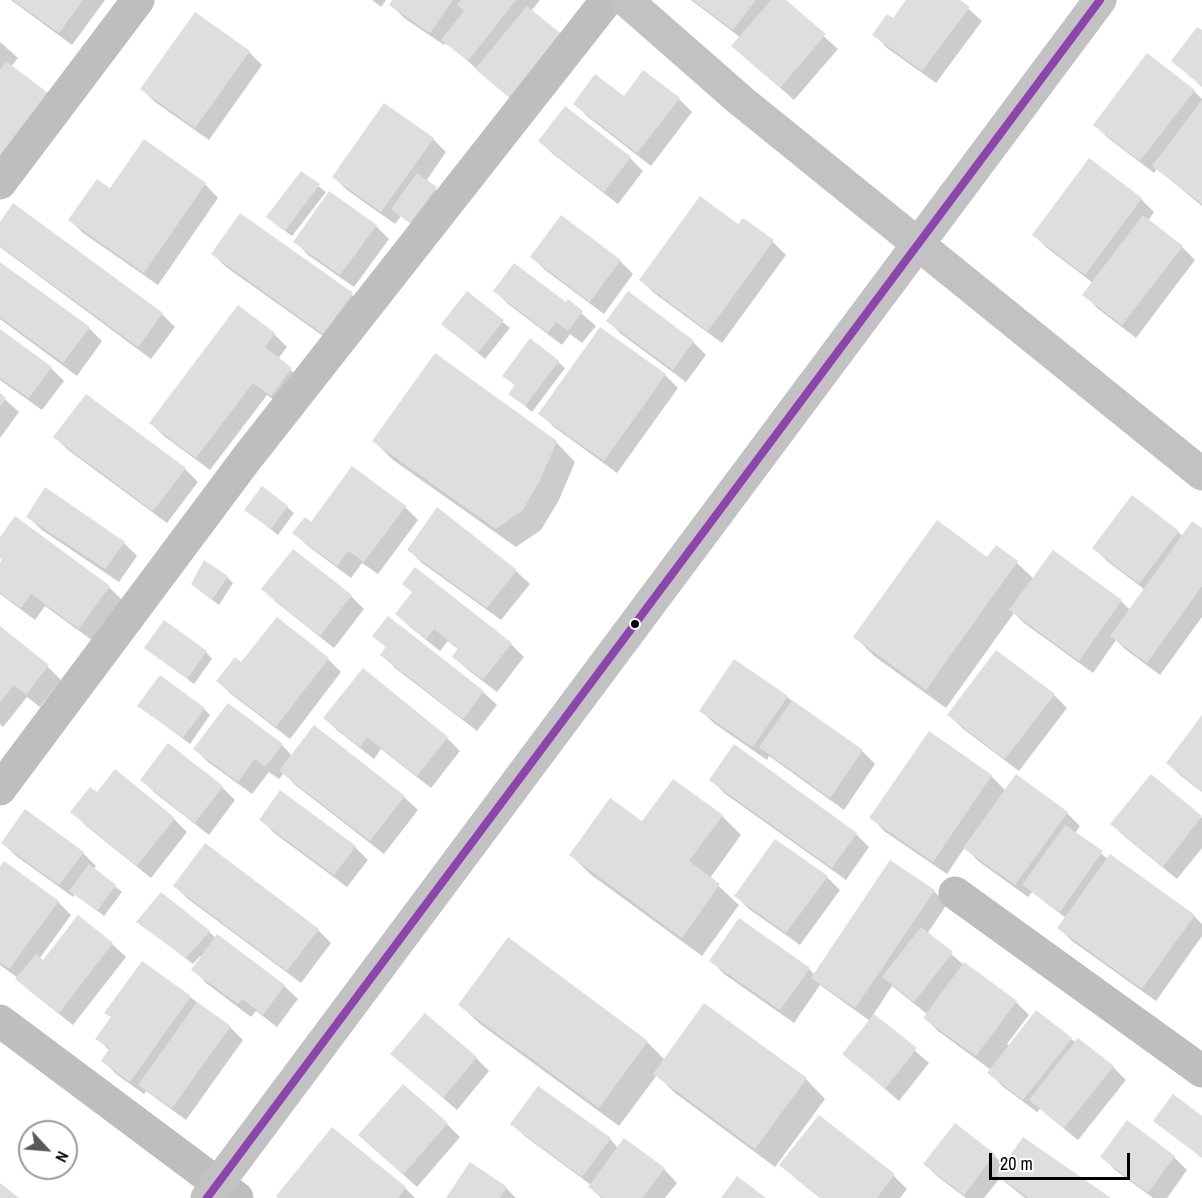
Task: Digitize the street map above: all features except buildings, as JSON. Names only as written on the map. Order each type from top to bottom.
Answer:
[{"type":"street","points":[[0,183],[138,0]]},
{"type":"street","points":[[0,789],[247,458],[607,0]]},
{"type":"street","points":[[626,0],[740,100],[1202,474]]},
{"type":"street","points":[[0,1021],[221,1193],[1100,0]]},
{"type":"street","points":[[955,893],[1202,1071]]},
{"type":"transit line","points":[[207,1198],[1100,0]]}]
